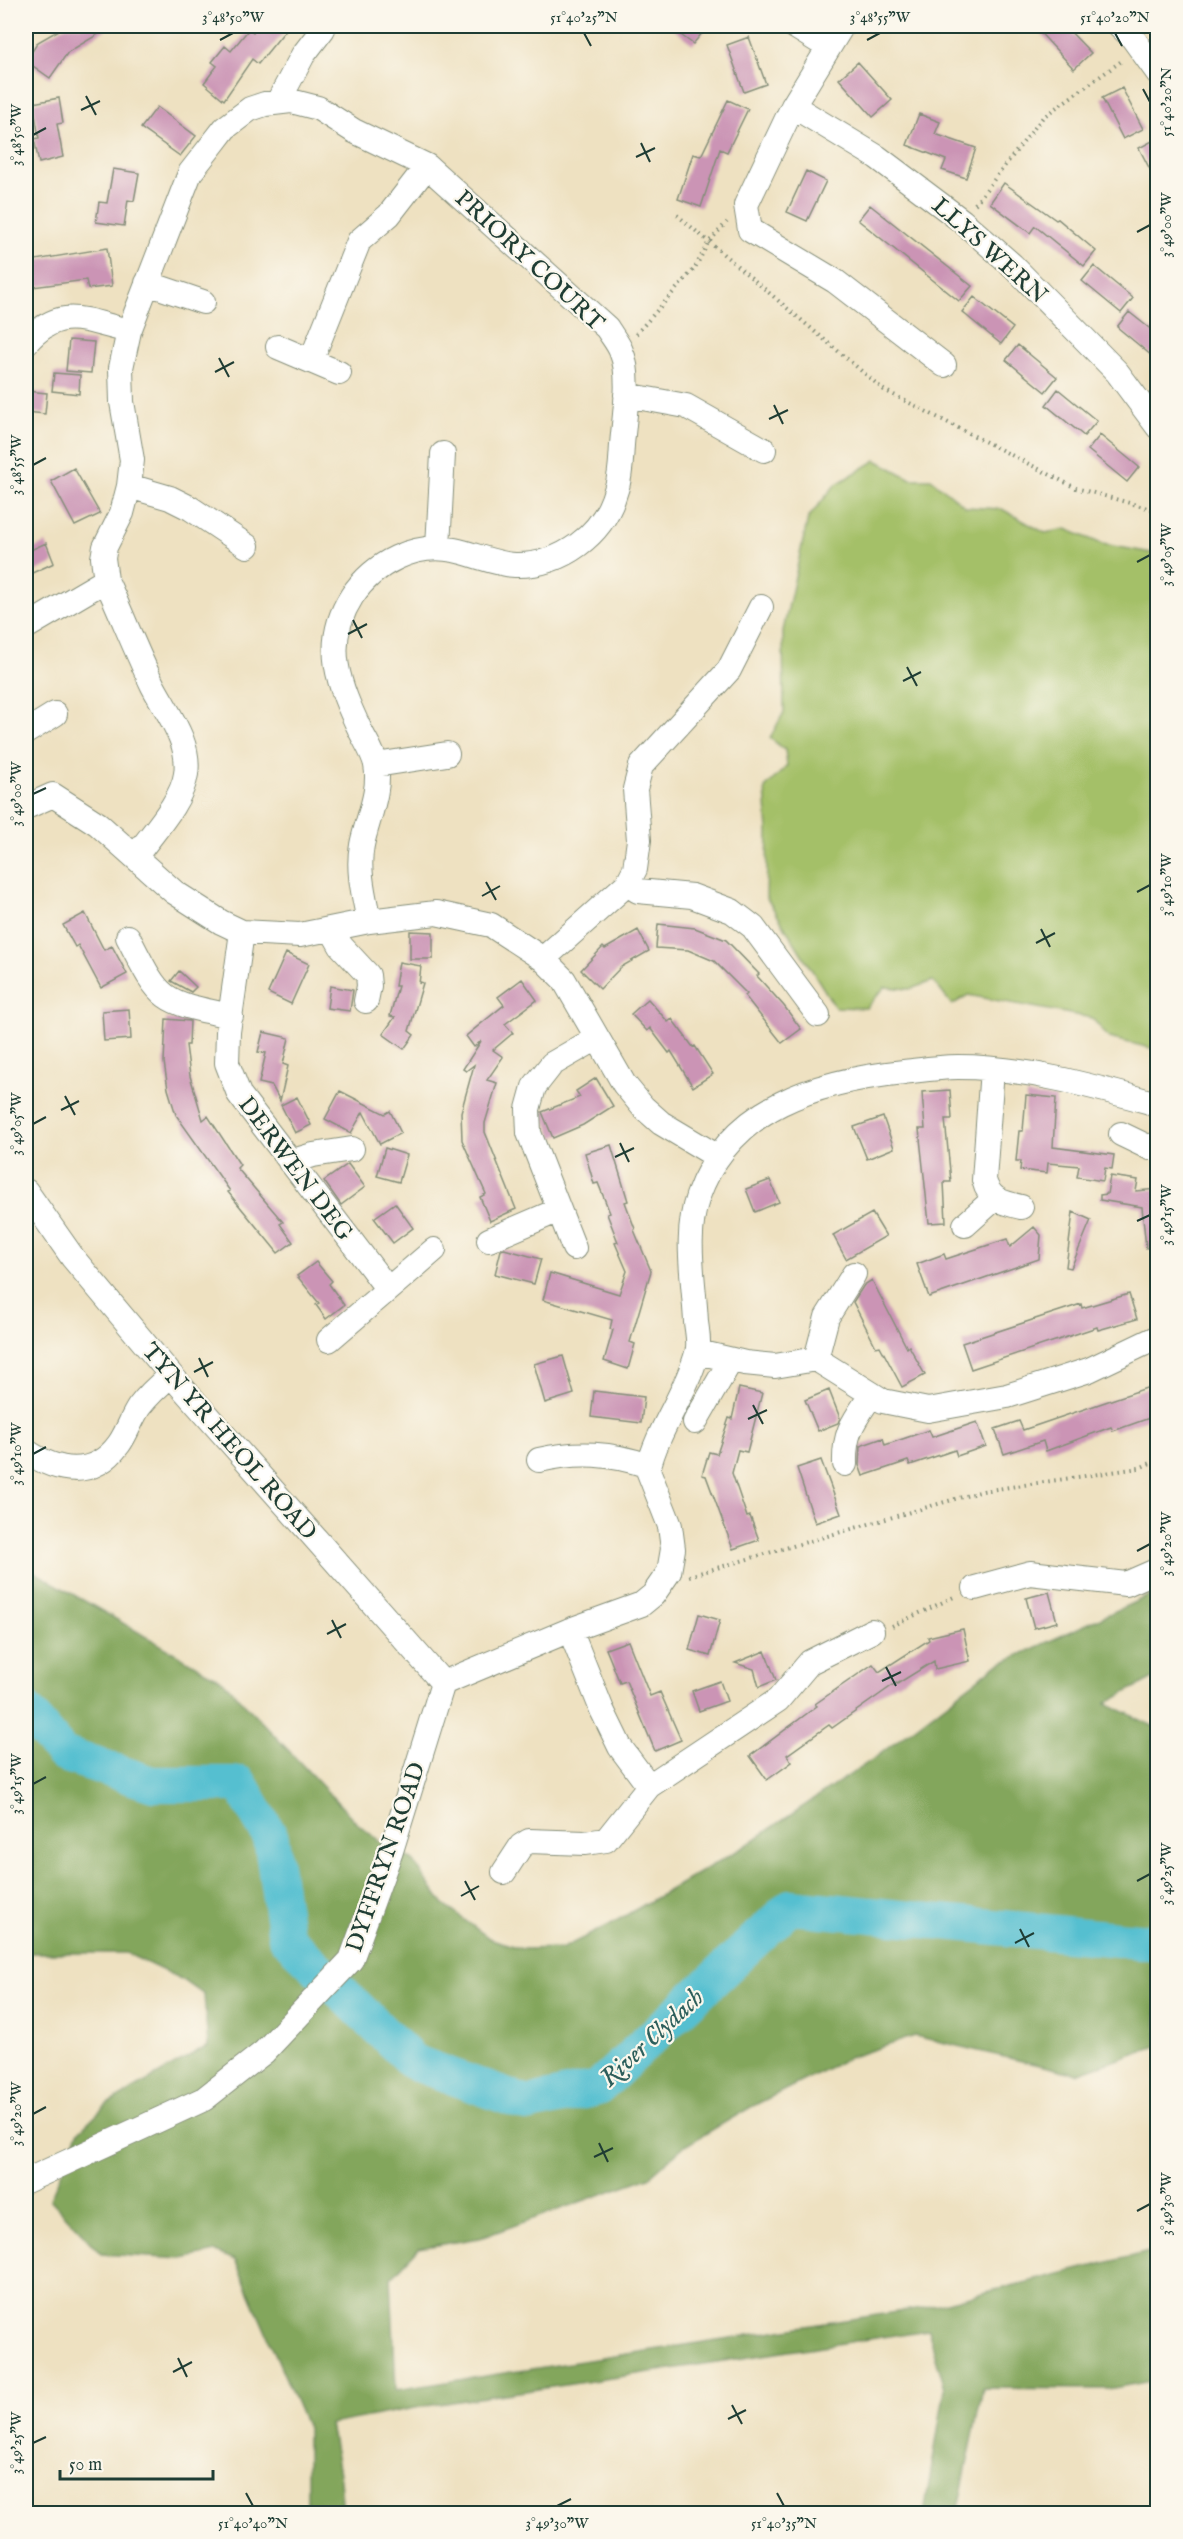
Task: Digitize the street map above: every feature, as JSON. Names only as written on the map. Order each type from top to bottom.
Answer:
[{"type":"street","points":[[794,26],[828,47]]},
{"type":"street","points":[[842,26],[793,106],[746,205],[750,230],[835,281],[944,365]]},
{"type":"street","points":[[136,856],[179,796],[187,764],[182,740],[153,685],[106,580],[103,558],[105,547],[122,513],[129,486],[132,459],[122,402],[121,368],[129,331],[190,173],[225,128],[250,109],[278,102],[303,55],[323,29]]},
{"type":"street","points":[[1135,34],[1158,73]]},
{"type":"street","name":"PRIORY COURT","points":[[278,102],[291,101],[318,108],[354,131],[428,166],[607,328],[621,350],[625,363],[626,395],[617,489],[603,519],[580,544],[549,560],[515,565],[498,563],[438,547],[405,554],[375,571],[352,596],[339,627],[336,644],[338,677],[342,694],[376,765],[375,798],[362,846],[360,876],[369,921]]},
{"type":"street","name":"LLYS WERN","points":[[793,106],[877,157],[962,221],[1012,265],[1117,372],[1158,428]]},
{"type":"street","points":[[311,361],[359,241],[389,215],[428,166]]},
{"type":"street","points":[[147,283],[203,302]]},
{"type":"street","points":[[26,343],[41,326],[59,319],[75,319],[129,331]]},
{"type":"street","points":[[278,347],[339,373]]},
{"type":"street","points":[[626,395],[686,406],[764,450]]},
{"type":"street","points":[[438,547],[443,454]]},
{"type":"street","points":[[129,486],[170,498],[190,508],[247,546]]},
{"type":"street","points":[[26,627],[106,580]]},
{"type":"street","points":[[543,959],[627,884],[635,869],[639,840],[635,789],[641,766],[729,670],[761,607]]},
{"type":"street","points":[[26,732],[55,714]]},
{"type":"street","points":[[376,765],[447,754]]},
{"type":"street","points":[[26,807],[53,795],[98,824],[174,892],[221,922],[242,932],[300,935],[369,921],[436,913],[491,925],[543,959],[564,980],[624,1084],[643,1107],[661,1123],[718,1157]]},
{"type":"street","points":[[627,884],[638,891],[692,896],[732,911],[753,927],[818,1015]]},
{"type":"street","points":[[333,930],[341,946],[368,975],[369,986],[366,1001]]},
{"type":"street","name":"DERWEN DEG","points":[[242,932],[226,1063],[239,1094],[387,1288]]},
{"type":"street","points":[[128,937],[158,992],[180,1005],[231,1016]]},
{"type":"street","points":[[574,1248],[529,1133],[528,1109],[530,1098],[542,1075],[552,1064],[597,1038]]},
{"type":"street","points":[[443,1683],[570,1630],[642,1604],[658,1590],[669,1572],[674,1549],[673,1537],[648,1470],[698,1352],[689,1239],[698,1196],[718,1157],[747,1124],[784,1100],[864,1076],[957,1066],[1061,1080],[1150,1102],[1158,1107]]},
{"type":"street","points":[[992,1069],[984,1180],[994,1199],[1000,1203],[1021,1207]]},
{"type":"street","points":[[1121,1134],[1150,1148],[1158,1143]]},
{"type":"street","points":[[290,1162],[313,1155],[352,1149]]},
{"type":"street","name":"TYN YR HEOL ROAD","points":[[26,1191],[73,1258],[171,1375],[443,1683]]},
{"type":"street","points":[[965,1225],[994,1199]]},
{"type":"street","points":[[489,1240],[559,1210]]},
{"type":"street","points":[[329,1340],[387,1288],[435,1250]]},
{"type":"street","points":[[816,1359],[827,1317],[854,1274]]},
{"type":"street","points":[[698,1352],[731,1360],[775,1366],[816,1359],[883,1401],[928,1410],[1007,1396],[1089,1370],[1158,1337]]},
{"type":"street","points":[[695,1422],[731,1360]]},
{"type":"street","points":[[26,1451],[46,1463],[63,1469],[75,1469],[97,1463],[114,1450],[138,1409],[153,1390],[171,1375]]},
{"type":"street","points":[[845,1464],[845,1442],[852,1424],[872,1394]]},
{"type":"street","points":[[539,1460],[564,1454],[590,1453],[625,1458],[649,1466]]},
{"type":"street","points":[[975,1588],[1030,1573],[1126,1584],[1158,1570]]},
{"type":"street","points":[[570,1630],[620,1748],[649,1786]]},
{"type":"street","points":[[504,1872],[521,1846],[529,1841],[563,1843],[606,1840],[649,1786],[778,1700],[810,1662],[872,1631]]},
{"type":"street","name":"DYFFRYN ROAD","points":[[26,2181],[204,2099],[264,2052],[351,1960],[391,1851],[443,1683]]},
{"type":"path","points":[[962,221],[1043,117],[1135,34]]},
{"type":"path","points":[[621,350],[696,267],[708,243],[746,205]]},
{"type":"path","points":[[677,215],[884,390],[1076,488],[1158,511]]},
{"type":"path","points":[[669,1572],[682,1578],[983,1491],[1139,1468],[1158,1460]]},
{"type":"path","points":[[872,1631],[879,1631],[975,1588]]},
{"type":"green space","points":[[876,460],[911,479],[931,479],[966,507],[1002,509],[1045,533],[1066,529],[1102,544],[1157,554],[1158,1045],[1155,1049],[1109,1038],[1092,1018],[968,995],[952,1005],[933,981],[910,989],[885,987],[866,1008],[835,1007],[766,897],[768,831],[765,788],[787,766],[785,750],[770,738],[784,712],[783,631],[808,518],[835,485]]},
{"type":"green space","points":[[26,1567],[223,1681],[357,1823],[391,1851],[412,1859],[443,1904],[489,1938],[522,1949],[563,1948],[609,1925],[742,1848],[876,1757],[995,1666],[1157,1592],[1157,1676],[1106,1703],[1157,1728],[1157,2046],[1077,2074],[915,2036],[848,2058],[751,2107],[683,2147],[649,2177],[480,2238],[419,2248],[391,2278],[396,2390],[922,2308],[1157,2250],[1157,2380],[1108,2389],[983,2388],[957,2513],[924,2513],[945,2388],[928,2330],[426,2406],[330,2424],[340,2479],[343,2513],[307,2513],[307,2428],[235,2260],[216,2252],[182,2259],[101,2254],[50,2199],[79,2131],[107,2104],[208,2046],[204,1995],[183,1980],[126,1953],[26,1953]]},
{"type":"building","points":[[66,26],[112,26],[68,52],[50,78],[26,61],[38,42]]},
{"type":"building","points":[[259,26],[289,26],[258,64],[252,59],[224,100],[204,83],[217,66],[212,62],[225,46],[231,51],[249,29],[253,32]]},
{"type":"building","points":[[669,26],[708,26],[693,44]]},
{"type":"building","points":[[1034,26],[1065,26],[1091,53],[1074,69]]},
{"type":"building","points":[[749,37],[766,84],[744,92],[727,45]]},
{"type":"building","points":[[858,62],[892,100],[873,117],[839,79]]},
{"type":"building","points":[[1122,88],[1143,129],[1123,139],[1102,98]]},
{"type":"building","points":[[59,98],[63,123],[57,124],[63,157],[39,163],[34,139],[39,138],[33,103]]},
{"type":"building","points":[[728,100],[748,109],[727,152],[720,149],[701,207],[678,199],[693,154],[701,156]]},
{"type":"building","points":[[157,107],[196,136],[180,156],[141,128]]},
{"type":"building","points":[[919,114],[940,122],[935,134],[976,148],[966,178],[942,170],[946,160],[907,145]]},
{"type":"building","points":[[1158,138],[1158,185],[1139,148]]},
{"type":"building","points":[[113,169],[139,173],[134,201],[128,200],[124,226],[96,222],[99,202],[107,203]]},
{"type":"building","points":[[806,171],[826,181],[807,221],[787,212]]},
{"type":"building","points":[[1004,183],[1056,220],[1058,219],[1096,251],[1084,266],[1035,226],[1030,233],[990,203]]},
{"type":"building","points":[[870,205],[972,286],[959,301],[858,220]]},
{"type":"building","points":[[107,248],[112,286],[88,289],[86,280],[33,287],[29,261]]},
{"type":"building","points":[[1094,266],[1133,298],[1121,313],[1082,281]]},
{"type":"building","points":[[974,297],[1013,328],[1001,344],[962,312]]},
{"type":"building","points":[[1129,312],[1158,335],[1158,361],[1117,327]]},
{"type":"building","points":[[69,340],[94,342],[91,373],[66,371]]},
{"type":"building","points":[[1018,345],[1057,377],[1045,392],[1006,360]]},
{"type":"building","points":[[54,373],[80,375],[79,394],[52,391]]},
{"type":"building","points":[[1058,389],[1097,421],[1084,436],[1046,405]]},
{"type":"building","points":[[26,391],[47,393],[45,414],[26,412]]},
{"type":"building","points":[[1100,435],[1139,467],[1127,482],[1088,450]]},
{"type":"building","points":[[74,468],[100,514],[75,526],[51,481]]},
{"type":"building","points":[[46,543],[54,563],[30,574],[26,564],[26,552]]},
{"type":"building","points":[[85,913],[104,950],[112,946],[127,974],[101,988],[78,945],[75,947],[63,925]]},
{"type":"building","points":[[658,924],[695,928],[726,940],[759,974],[757,976],[801,1029],[782,1043],[745,996],[747,994],[714,961],[688,950],[656,948]]},
{"type":"building","points":[[638,930],[649,951],[621,967],[600,989],[581,970],[603,947],[605,949]]},
{"type":"building","points":[[410,931],[433,932],[433,959],[410,959]]},
{"type":"building","points":[[286,953],[309,964],[291,1004],[268,993]]},
{"type":"building","points":[[399,962],[421,966],[419,984],[423,983],[409,1031],[414,1035],[404,1049],[383,1034],[395,1017],[390,1016],[398,986],[395,986]]},
{"type":"building","points":[[179,971],[196,987],[191,992],[171,981]]},
{"type":"building","points":[[522,979],[537,1000],[505,1024],[513,1033],[493,1050],[503,1057],[487,1080],[497,1083],[485,1123],[485,1132],[516,1209],[490,1221],[480,1197],[486,1194],[462,1140],[461,1112],[474,1065],[466,1071],[463,1069],[481,1041],[474,1047],[466,1036],[504,1005],[498,997]]},
{"type":"building","points":[[330,986],[353,990],[350,1011],[327,1008]]},
{"type":"building","points":[[648,999],[668,1022],[672,1019],[693,1047],[695,1046],[713,1074],[693,1087],[671,1051],[669,1053],[650,1028],[647,1031],[631,1014]]},
{"type":"building","points":[[129,1009],[131,1039],[104,1041],[102,1011]]},
{"type":"building","points":[[166,1019],[190,1021],[189,1045],[186,1045],[190,1076],[203,1120],[208,1116],[240,1165],[237,1168],[283,1222],[280,1224],[293,1242],[278,1253],[228,1192],[230,1191],[176,1115],[168,1089],[164,1062]]},
{"type":"building","points":[[263,1032],[289,1038],[283,1064],[288,1066],[280,1101],[272,1086],[259,1083],[266,1053],[258,1052]]},
{"type":"building","points":[[596,1078],[613,1106],[583,1125],[553,1138],[542,1112],[580,1097],[576,1091]]},
{"type":"building","points":[[950,1090],[952,1119],[945,1119],[951,1182],[944,1182],[946,1222],[929,1223],[919,1129],[925,1129],[922,1092]]},
{"type":"building","points":[[340,1091],[385,1114],[390,1111],[401,1133],[380,1144],[363,1112],[351,1133],[325,1119]]},
{"type":"building","points":[[1026,1095],[1056,1098],[1053,1147],[1114,1155],[1112,1169],[1105,1168],[1103,1181],[1077,1177],[1079,1166],[1048,1163],[1047,1173],[1020,1170],[1021,1161],[1016,1161],[1019,1131],[1023,1131]]},
{"type":"building","points":[[297,1097],[311,1125],[295,1133],[281,1105]]},
{"type":"building","points":[[883,1117],[894,1148],[867,1159],[854,1127]]},
{"type":"building","points":[[611,1145],[628,1201],[625,1202],[651,1271],[630,1342],[635,1344],[628,1369],[604,1361],[613,1330],[610,1329],[612,1320],[543,1300],[550,1273],[619,1294],[627,1271],[615,1243],[618,1242],[607,1214],[610,1213],[598,1183],[594,1184],[585,1153]]},
{"type":"building","points":[[385,1148],[407,1155],[399,1182],[377,1176]]},
{"type":"building","points":[[348,1164],[365,1187],[341,1205],[324,1181]]},
{"type":"building","points":[[1110,1176],[1138,1180],[1136,1191],[1158,1189],[1158,1247],[1146,1248],[1142,1207],[1100,1200],[1100,1195],[1107,1194]]},
{"type":"building","points":[[770,1180],[779,1202],[755,1212],[746,1189]]},
{"type":"building","points":[[395,1203],[413,1228],[393,1243],[374,1218]]},
{"type":"building","points":[[1073,1212],[1091,1220],[1071,1268],[1066,1267]]},
{"type":"building","points":[[872,1213],[886,1236],[846,1259],[833,1235]]},
{"type":"building","points":[[1034,1227],[1041,1235],[1039,1259],[929,1297],[917,1264],[944,1254],[946,1259],[1007,1239],[1010,1247]]},
{"type":"building","points":[[501,1250],[541,1259],[534,1284],[495,1274]]},
{"type":"building","points":[[316,1262],[332,1281],[329,1284],[344,1305],[326,1319],[316,1305],[319,1303],[297,1276]]},
{"type":"building","points":[[872,1280],[907,1348],[909,1346],[925,1375],[902,1387],[880,1346],[876,1347],[853,1302],[864,1285]]},
{"type":"building","points":[[1129,1294],[1137,1319],[1098,1330],[1097,1327],[971,1369],[962,1343],[1081,1304],[1082,1308]]},
{"type":"building","points":[[563,1356],[574,1394],[545,1403],[534,1364]]},
{"type":"building","points":[[1158,1384],[1158,1415],[1113,1431],[1111,1427],[1046,1451],[1043,1441],[1004,1454],[995,1429],[1019,1421],[1023,1430]]},
{"type":"building","points":[[739,1388],[762,1393],[747,1452],[738,1450],[732,1473],[747,1517],[750,1516],[759,1540],[733,1549],[706,1476],[702,1475],[709,1452],[717,1454],[729,1418],[732,1419]]},
{"type":"building","points":[[829,1390],[840,1418],[838,1423],[818,1431],[805,1400]]},
{"type":"building","points":[[594,1391],[644,1397],[641,1423],[591,1417]]},
{"type":"building","points":[[977,1422],[986,1446],[957,1456],[955,1450],[910,1465],[908,1461],[863,1476],[859,1465],[860,1446],[883,1438],[885,1445],[929,1430],[932,1437]]},
{"type":"building","points":[[821,1460],[841,1514],[815,1523],[797,1468]]},
{"type":"building","points":[[1049,1592],[1057,1622],[1034,1628],[1026,1598]]},
{"type":"building","points":[[699,1614],[720,1620],[710,1656],[689,1650]]},
{"type":"building","points":[[963,1629],[970,1661],[935,1669],[934,1661],[896,1683],[832,1728],[829,1725],[787,1755],[792,1762],[767,1780],[750,1756],[817,1706],[815,1704],[873,1664],[879,1672],[929,1640],[928,1637]]},
{"type":"building","points":[[628,1641],[650,1696],[660,1692],[681,1740],[655,1751],[626,1681],[620,1683],[606,1649]]},
{"type":"building","points":[[765,1651],[776,1680],[759,1687],[754,1669],[735,1663]]},
{"type":"building","points":[[720,1681],[727,1701],[699,1711],[692,1691]]},
{"type":"waterway","name":"River Clydach","points":[[26,1710],[63,1754],[153,1784],[240,1784],[271,1838],[286,1938],[413,2062],[527,2104],[598,2088],[790,1907],[1158,1943]]}]
